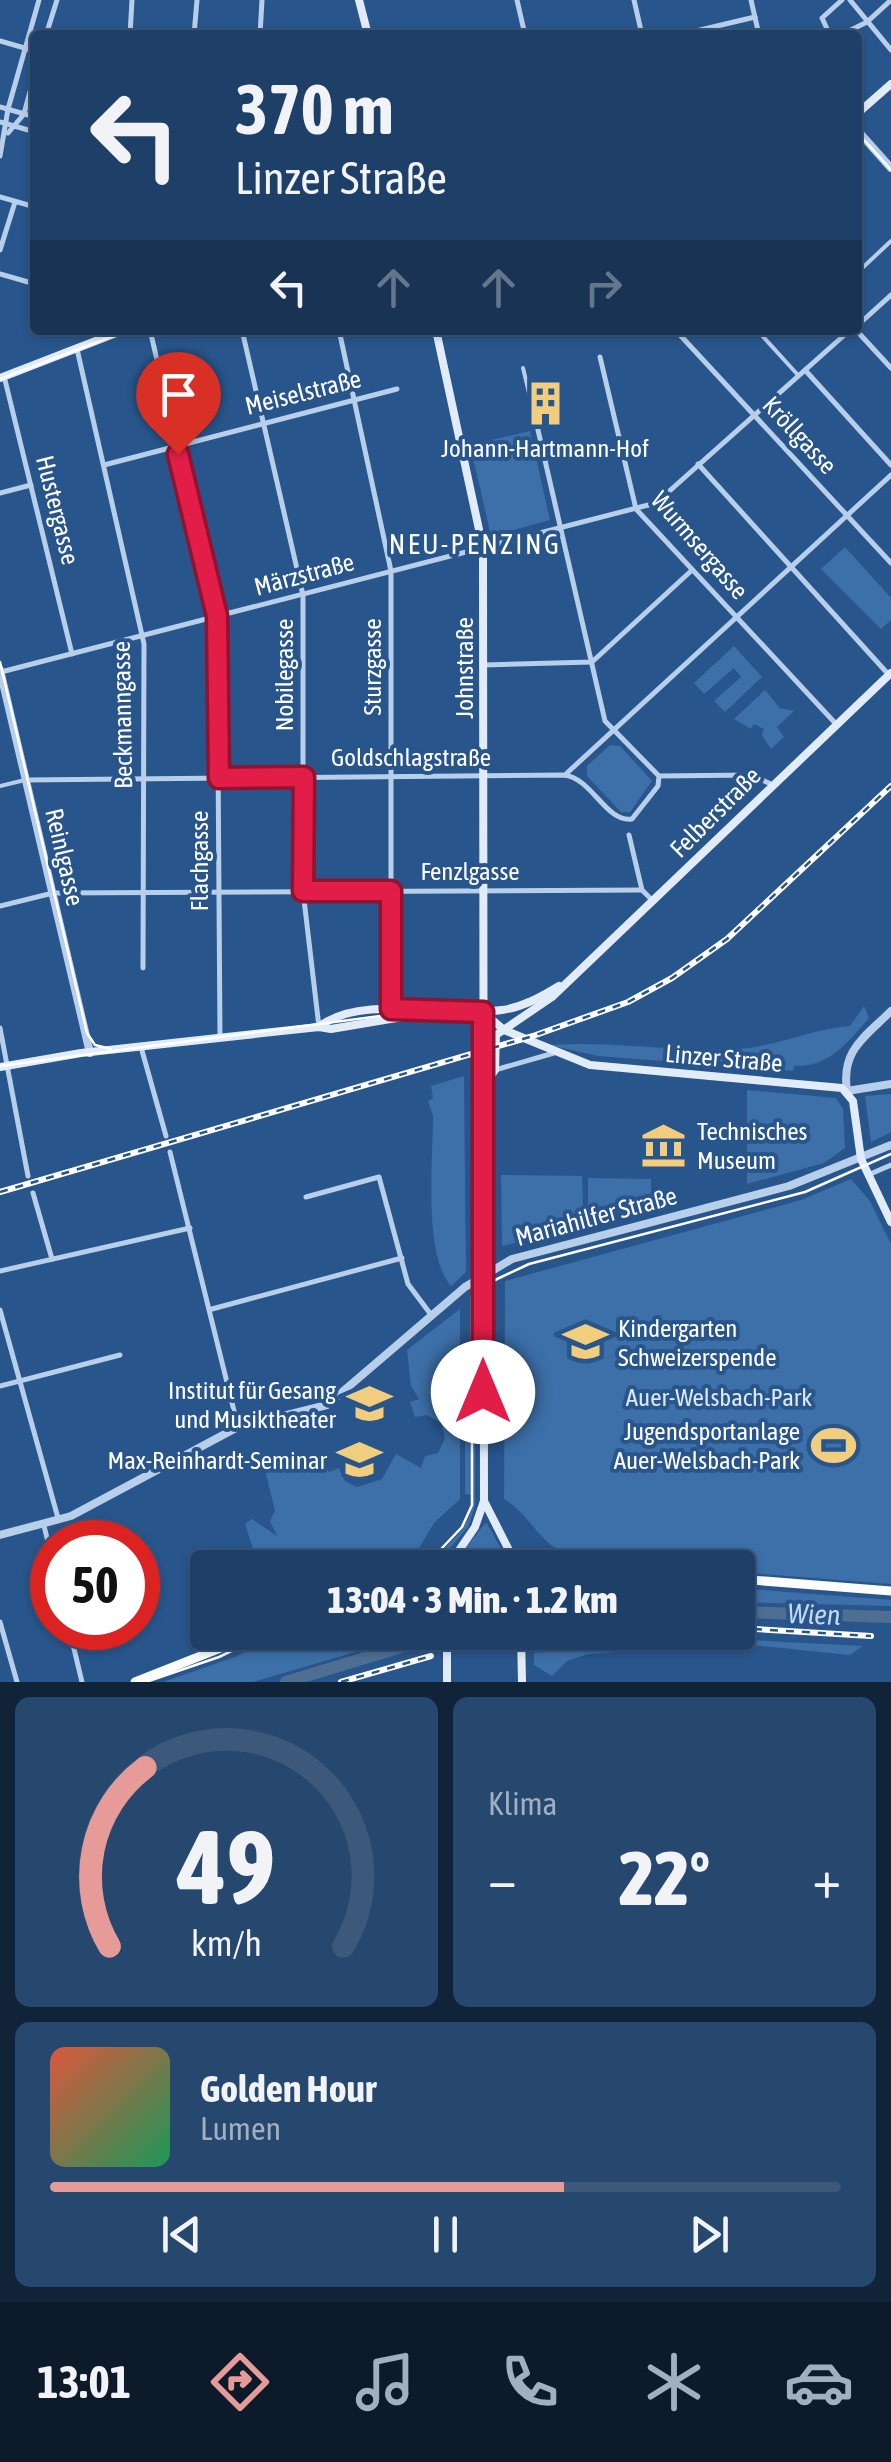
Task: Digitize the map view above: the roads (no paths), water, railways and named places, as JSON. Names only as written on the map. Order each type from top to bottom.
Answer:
[{"type":"main road","points":[[359,0],[367,30]]},
{"type":"main road","points":[[862,110],[891,84]]},
{"type":"main road","points":[[2,377],[111,335]]},
{"type":"main road","name":"Johnstraße","points":[[437,335],[484,548],[484,1500]]},
{"type":"main road","name":"Felberstraße","points":[[504,1030],[542,1006],[890,674]]},
{"type":"main road","name":"Felberstraße","points":[[483,1012],[529,1003],[567,980]]},
{"type":"main road","points":[[318,1027],[344,1014],[391,1009],[483,1012]]},
{"type":"main road","name":"Linzer Straße","points":[[483,1012],[504,1030],[554,1054],[623,1070],[833,1086],[847,1091]]},
{"type":"main road","points":[[4,1067],[90,1052],[318,1027],[331,1029],[426,1013]]},
{"type":"main road","points":[[483,1086],[495,1070],[496,1035],[504,1030]]},
{"type":"main road","points":[[847,1091],[853,1101],[861,1159],[891,1222]]},
{"type":"main road","points":[[484,1500],[510,1550]]},
{"type":"main road","points":[[459,1550],[475,1527],[484,1500]]},
{"type":"main road","points":[[755,1580],[891,1592]]},
{"type":"main road","points":[[134,1682],[215,1650]]},
{"type":"main road","points":[[446,1650],[447,1682]]},
{"type":"main road","points":[[521,1650],[522,1682]]},
{"type":"street","points":[[0,156],[7,124],[4,108],[39,0]]},
{"type":"street","points":[[48,30],[57,0]]},
{"type":"street","points":[[130,30],[132,0]]},
{"type":"street","points":[[194,30],[197,0]]},
{"type":"street","points":[[260,30],[262,0]]},
{"type":"street","points":[[517,0],[524,30]]},
{"type":"street","points":[[634,0],[641,30]]},
{"type":"street","points":[[751,0],[758,30]]},
{"type":"street","points":[[828,30],[822,18],[846,0],[891,50]]},
{"type":"street","points":[[851,30],[867,22],[891,0]]},
{"type":"street","points":[[699,30],[755,17]]},
{"type":"street","points":[[0,41],[30,50]]},
{"type":"street","points":[[7,124],[24,114],[30,92]]},
{"type":"street","points":[[4,108],[30,116]]},
{"type":"street","points":[[862,135],[891,168]]},
{"type":"street","points":[[0,197],[30,206]]},
{"type":"street","points":[[0,250],[16,202]]},
{"type":"street","points":[[862,268],[891,241]]},
{"type":"street","points":[[0,274],[30,283]]},
{"type":"street","name":"Märzstraße","points":[[862,322],[891,295]]},
{"type":"street","name":"Flachgasse","points":[[151,335],[217,616],[220,1040]]},
{"type":"street","name":"Nobilegasse","points":[[243,335],[303,595],[303,891],[318,1027]]},
{"type":"street","name":"Sturzgasse","points":[[340,335],[391,572],[391,1009]]},
{"type":"street","points":[[762,335],[797,374]]},
{"type":"street","name":"Märzstraße","points":[[0,671],[656,504],[797,374],[847,335]]},
{"type":"street","points":[[861,335],[891,368]]},
{"type":"street","name":"Kröllgasse","points":[[680,336],[891,563]]},
{"type":"street","name":"Beckmanngasse","points":[[76,349],[143,635],[143,968]]},
{"type":"street","name":"Wurmsergasse","points":[[600,358],[636,508],[836,724]]},
{"type":"street","points":[[524,368],[605,721],[659,776],[751,775],[772,784]]},
{"type":"street","points":[[805,370],[891,465]]},
{"type":"street","name":"Hustergasse","points":[[2,377],[72,654]]},
{"type":"street","name":"Meiselstraße","points":[[104,465],[397,388]]},
{"type":"street","points":[[698,464],[890,674]]},
{"type":"street","points":[[564,775],[891,474]]},
{"type":"street","points":[[0,493],[31,485]]},
{"type":"street","points":[[484,665],[592,662],[691,571]]},
{"type":"street","name":"Reinlgasse","points":[[0,671],[90,1052]]},
{"type":"street","name":"Goldschlagstraße","points":[[0,786],[26,780],[564,775],[581,779],[626,821],[658,786],[659,776]]},
{"type":"street","points":[[629,834],[642,890],[652,900]]},
{"type":"street","name":"Fenzlgasse","points":[[0,906],[53,893],[642,890]]},
{"type":"street","points":[[847,1091],[847,1058],[891,1011]]},
{"type":"street","points":[[0,1028],[4,1067],[28,1176]]},
{"type":"street","points":[[141,1048],[166,1136]]},
{"type":"street","name":"Linzer Straße","points":[[495,1070],[554,1054]]},
{"type":"street","name":"Linzer Straße","points":[[847,1091],[891,1084]]},
{"type":"street","name":"Mariahilfer Straße","points":[[61,1520],[238,1427],[334,1402],[483,1274],[526,1254],[789,1186],[891,1144]]},
{"type":"street","points":[[170,1152],[238,1427]]},
{"type":"street","points":[[868,1175],[891,1165]]},
{"type":"street","points":[[306,1197],[379,1177],[416,1300],[432,1316]]},
{"type":"street","points":[[33,1193],[52,1259]]},
{"type":"street","points":[[0,1271],[190,1228]]},
{"type":"street","points":[[210,1310],[402,1258]]},
{"type":"street","points":[[0,1310],[59,1520]]},
{"type":"street","points":[[0,1386],[120,1355]]},
{"type":"street","name":"Mariahilfer Straße","points":[[0,1536],[30,1529]]},
{"type":"street","points":[[0,1622],[18,1682]]},
{"type":"street","points":[[74,1650],[82,1682]]},
{"type":"waterway","name":"Wien","points":[[755,1613],[891,1617]]},
{"type":"waterway","name":"Wien","points":[[286,1682],[391,1650]]},
{"type":"tram line","points":[[862,137],[891,170]]},
{"type":"tram line","points":[[0,379],[116,335]]},
{"type":"tram line","points":[[0,662],[87,1033],[95,1045],[111,1049]]},
{"type":"tram line","points":[[0,1066],[403,1013],[459,1012],[477,1021],[485,1043],[485,1251],[472,1297],[472,1505],[462,1527],[440,1550]]},
{"type":"tram line","points":[[472,1303],[493,1281],[529,1264],[805,1192],[891,1154]]},
{"type":"tram line","points":[[146,1682],[234,1650]]},
{"type":"railway","points":[[0,1192],[533,1036],[628,1002],[672,978],[727,939],[891,786]]},
{"type":"railway","points":[[755,1629],[871,1636]]},
{"type":"railway","points":[[341,1682],[431,1656]]},
{"type":"place","name":"Johann-Hartmann-Hof","points":[[545,404]]},
{"type":"place","name":"Technisches Museum","points":[[664,1145]]},
{"type":"place","name":"Kindergarten Schweizerspende","points":[[585,1342]]},
{"type":"place","name":"Institut für Gesang und Musiktheater","points":[[369,1404]]},
{"type":"place","name":"Jugendsportanlage Auer-Welsbach-Park","points":[[833,1445]]},
{"type":"place","name":"Max-Reinhardt-Seminar","points":[[360,1460]]},
{"type":"district","name":"NEU-PENZING","points":[[475,544]]},
{"type":"park label","name":"Auer-Welsbach-Park","points":[[719,1397]]}]
